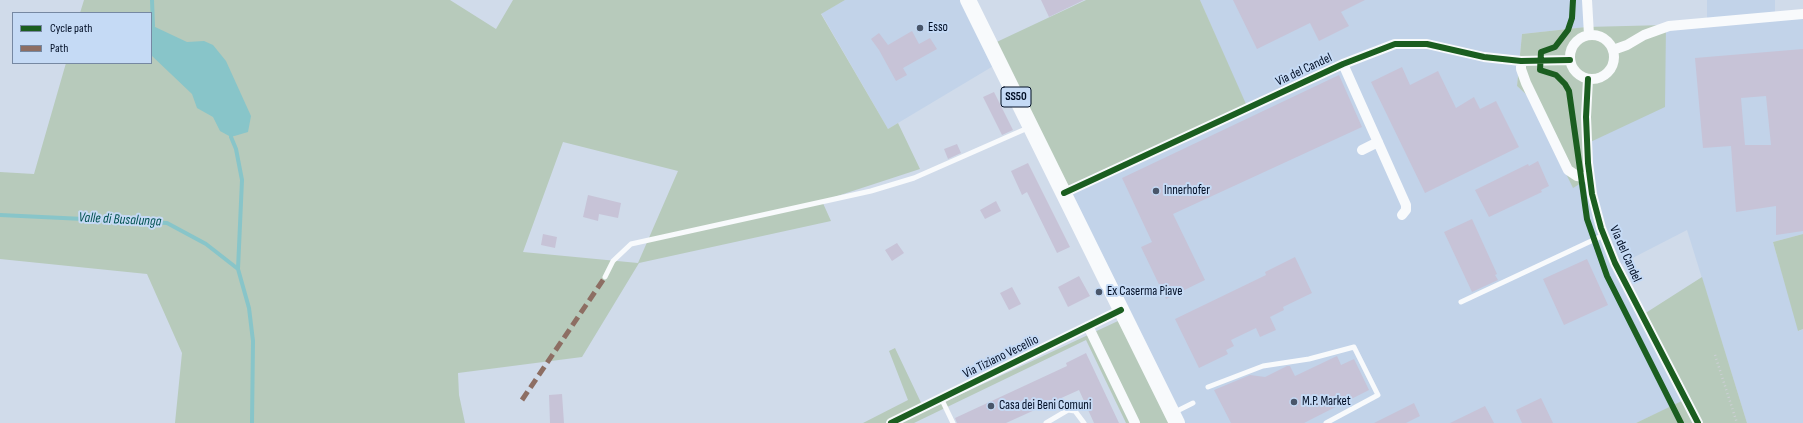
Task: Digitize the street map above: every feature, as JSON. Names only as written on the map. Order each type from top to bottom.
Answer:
[{"type":"main road","name":"SS50","points":[[968,0],[1064,193]]},
{"type":"main road","points":[[1064,193],[1174,418]]},
{"type":"street","points":[[1587,0],[1589,36]]},
{"type":"street","points":[[1612,50],[1627,45],[1644,34],[1669,26],[1803,14]]},
{"type":"street","points":[[1589,36],[1601,37],[1610,45],[1612,50],[1614,56],[1610,69],[1601,77],[1588,79],[1576,72],[1570,60],[1570,53],[1577,41],[1589,36]]},
{"type":"street","name":"Via del Candel","points":[[1064,193],[1343,64],[1395,44],[1418,43],[1447,47],[1484,57],[1521,61],[1570,60]]},
{"type":"street","points":[[1521,61],[1521,69],[1526,83],[1568,170],[1577,176],[1590,178]]},
{"type":"street","name":"Via del Candel","points":[[1343,64],[1406,205],[1405,212],[1402,215]]},
{"type":"street","name":"Via del Candel","points":[[1588,79],[1586,117],[1590,178],[1604,235],[1615,263],[1698,423]]},
{"type":"street","points":[[1362,150],[1378,142]]},
{"type":"street","name":"Via Tiziano Vecellio","points":[[890,423],[1121,310]]},
{"type":"street","points":[[1088,326],[1135,423]]},
{"type":"lane","points":[[605,277],[613,261],[631,244],[878,189],[914,178],[1031,127]]},
{"type":"lane","points":[[1461,302],[1604,235]]},
{"type":"lane","points":[[1208,387],[1263,366],[1309,359],[1354,347],[1378,395],[1326,423]]},
{"type":"lane","points":[[941,398],[953,423]]},
{"type":"lane","points":[[1174,418],[1193,403]]},
{"type":"lane","points":[[1046,423],[1068,410],[1075,412],[1084,423]]},
{"type":"path","points":[[1715,355],[1736,423]]},
{"type":"shaded area","points":[[84,0],[450,0],[496,29],[513,0],[845,0],[821,14],[888,129],[898,123],[920,169],[822,201],[831,221],[639,263],[582,357],[458,373],[459,395],[465,423],[175,423],[182,353],[147,274],[0,259],[0,172],[34,174],[66,64],[152,64],[152,12],[80,12]],"holes":[[[563,142],[678,171],[638,263],[523,252]]]},
{"type":"shaded area","points":[[845,0],[963,0],[995,65],[888,129],[821,13]]},
{"type":"shaded area","points":[[1086,0],[1200,0],[1246,104],[1057,195],[986,47]]},
{"type":"shaded area","points":[[1200,0],[1586,0],[1586,27],[1522,34],[1517,86],[1583,145],[1666,25],[1707,22],[1707,0],[1775,0],[1775,18],[1803,17],[1803,234],[1773,242],[1799,331],[1803,329],[1803,423],[1747,423],[1687,230],[1619,265],[1688,399],[1636,423],[1185,423],[1057,195],[1245,104]]},
{"type":"shaded area","points":[[1666,25],[1665,107],[1584,145],[1586,180],[1573,188],[1528,96],[1517,86],[1522,34],[1586,27]]},
{"type":"shaded area","points":[[152,26],[187,42],[204,41],[213,45],[226,61],[251,116],[248,132],[231,137],[220,131],[213,117],[197,108],[192,94],[152,56]]},
{"type":"shaded area","points":[[1803,234],[1803,329],[1798,331],[1773,242]]},
{"type":"shaded area","points":[[1702,277],[1747,423],[1636,423],[1688,398],[1644,314]]},
{"type":"shaded area","points":[[1118,321],[1185,423],[1126,423],[1086,340],[914,423],[863,423],[908,400],[889,351],[895,348],[925,411]]},
{"type":"building","points":[[1041,0],[1084,0],[1049,17]]},
{"type":"building","points":[[1233,0],[1365,0],[1341,12],[1349,26],[1319,41],[1310,23],[1257,49]]},
{"type":"building","points":[[912,31],[919,44],[930,38],[937,49],[903,68],[907,75],[896,81],[879,50],[871,39],[879,33],[888,45]]},
{"type":"building","points":[[1803,49],[1803,231],[1776,235],[1776,206],[1736,212],[1731,146],[1703,148],[1695,58]],"holes":[[[1766,96],[1771,145],[1745,145],[1741,98]]]},
{"type":"building","points":[[1402,67],[1410,85],[1438,71],[1456,108],[1474,97],[1480,109],[1496,101],[1519,147],[1425,193],[1371,82]]},
{"type":"building","points":[[1339,75],[1362,127],[1173,214],[1205,280],[1166,299],[1141,247],[1152,242],[1122,178]]},
{"type":"building","points":[[994,92],[1013,130],[1002,135],[983,97]]},
{"type":"building","points":[[957,144],[961,153],[948,159],[944,149]]},
{"type":"building","points":[[1538,161],[1549,186],[1541,190],[1542,192],[1489,217],[1475,190],[1528,164],[1529,166]]},
{"type":"building","points":[[1028,163],[1070,247],[1057,253],[1027,192],[1022,195],[1011,171]]},
{"type":"building","points":[[588,195],[621,203],[618,218],[599,214],[598,221],[583,217]]},
{"type":"building","points":[[996,201],[1001,211],[985,219],[980,210]]},
{"type":"building","points":[[1472,219],[1497,274],[1495,275],[1498,280],[1472,292],[1444,232]]},
{"type":"building","points":[[543,234],[557,237],[555,248],[541,245]]},
{"type":"building","points":[[897,243],[904,253],[892,261],[885,250]]},
{"type":"building","points":[[1295,257],[1312,293],[1283,307],[1284,310],[1270,317],[1276,330],[1260,337],[1256,328],[1231,340],[1234,346],[1226,350],[1228,354],[1199,368],[1175,319],[1266,275],[1265,272]]},
{"type":"building","points":[[1587,259],[1608,305],[1564,325],[1543,279]]},
{"type":"building","points":[[1079,276],[1090,296],[1068,307],[1058,287]]},
{"type":"building","points":[[1012,287],[1021,304],[1009,310],[1000,293]]},
{"type":"building","points":[[1086,353],[1119,423],[1094,423],[1079,390],[1006,423],[957,423],[955,418],[1067,366],[1066,363]]},
{"type":"building","points":[[1337,356],[1341,365],[1354,359],[1369,390],[1304,423],[1231,423],[1214,390],[1250,375],[1265,377],[1287,366],[1290,366],[1295,376]]},
{"type":"building","points":[[562,394],[564,423],[550,423],[549,395]]},
{"type":"building","points":[[1541,398],[1553,423],[1522,423],[1516,410]]},
{"type":"building","points":[[1414,403],[1420,416],[1406,423],[1374,423]]},
{"type":"building","points":[[1485,406],[1494,423],[1450,423]]},
{"type":"waterway","points":[[152,0],[153,26]]},
{"type":"waterway","points":[[231,137],[236,149],[242,180],[238,269]]},
{"type":"waterway","name":"Valle di Busalunga","points":[[0,215],[167,223],[206,244],[238,269],[249,308],[253,341],[252,423]]},
{"type":"marked path","points":[[522,400],[605,277]]},
{"type":"cycle path","points":[[1573,0],[1572,18],[1568,30],[1555,47],[1541,52],[1540,70],[1556,75],[1565,84],[1569,91],[1587,219],[1607,276],[1681,423]]},
{"type":"cycle path","points":[[1064,193],[1343,64],[1395,44],[1427,44],[1484,57],[1521,61],[1570,60]]},
{"type":"cycle path","points":[[1588,79],[1586,117],[1588,163],[1592,194],[1601,228],[1615,263],[1698,423]]},
{"type":"cycle path","points":[[891,423],[1121,310]]},
{"type":"place","name":"Esso","points":[[920,28]]},
{"type":"place","name":"Innerhofer","points":[[1156,191]]},
{"type":"place","name":"Ex Caserma Piave","points":[[1099,292]]},
{"type":"place","name":"M.P. Market","points":[[1294,402]]},
{"type":"place","name":"Casa dei Beni Comuni","points":[[991,406]]}]
